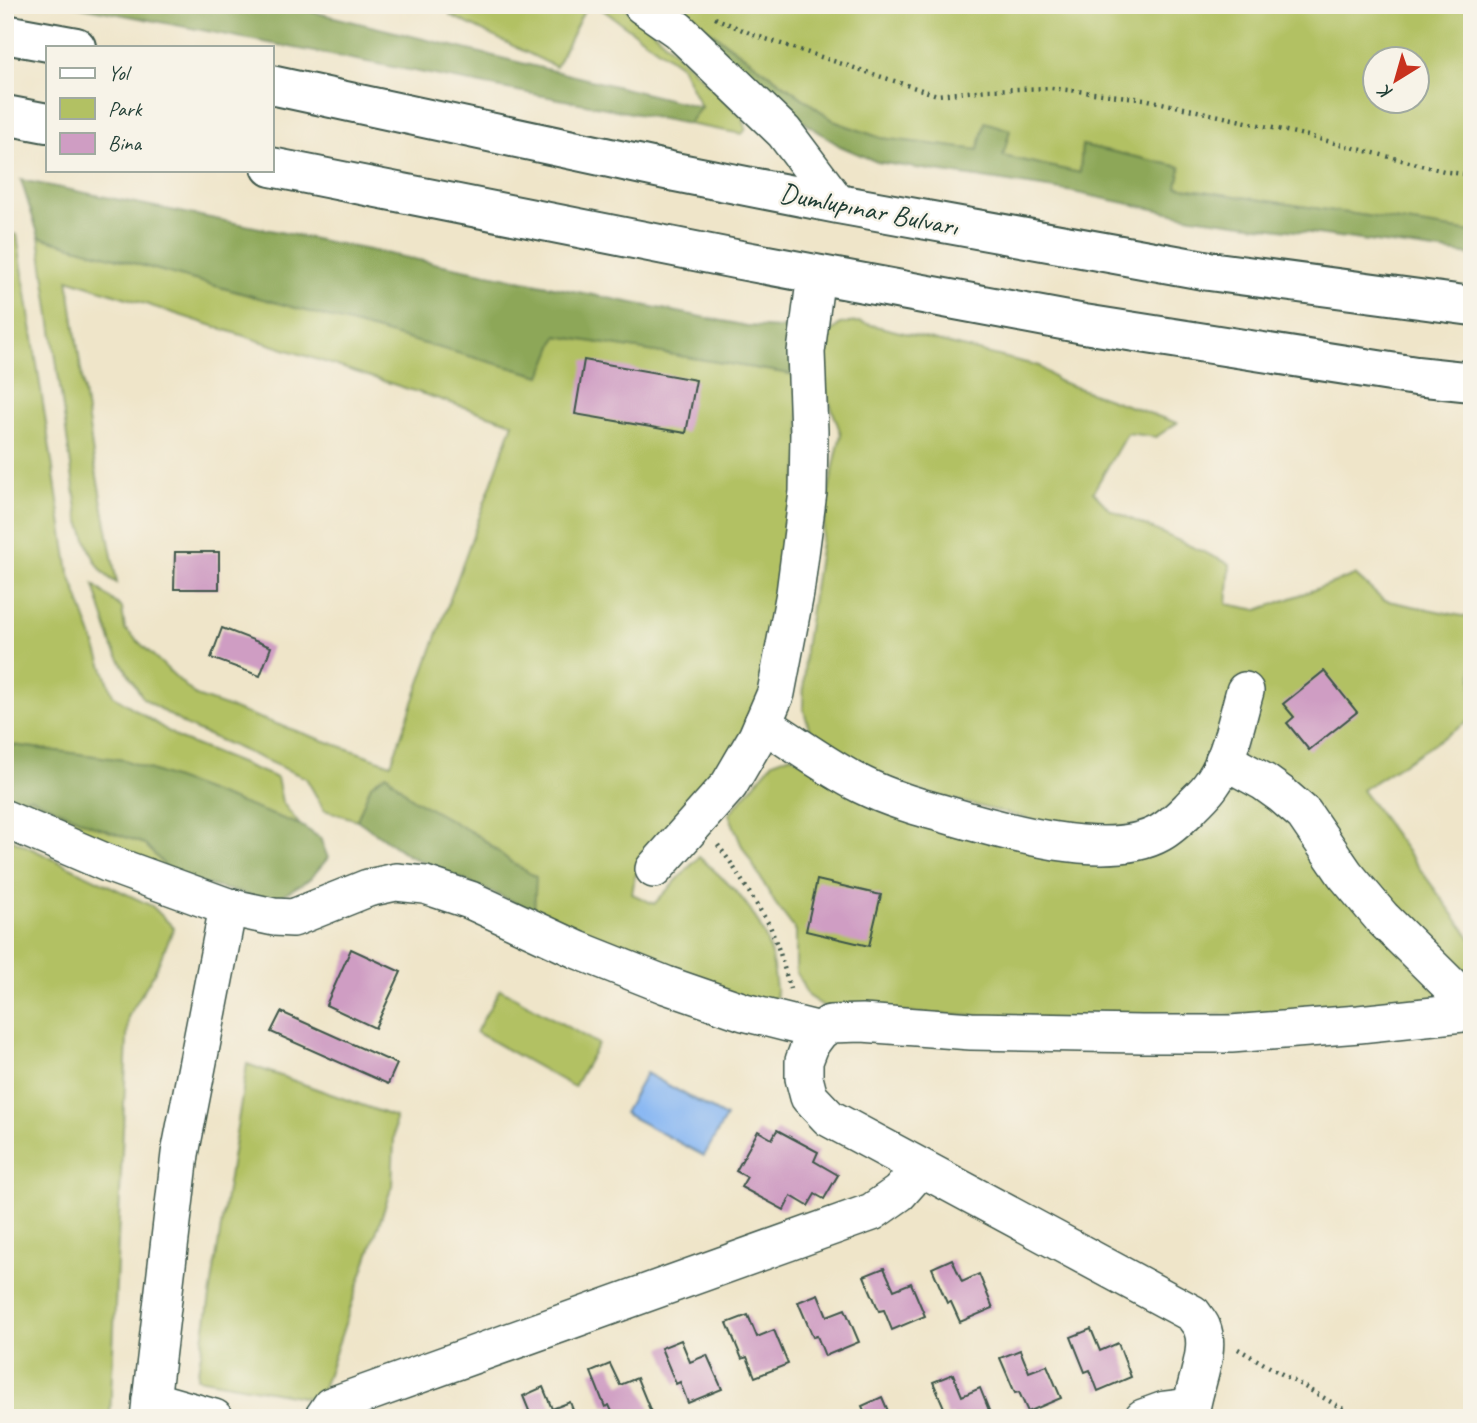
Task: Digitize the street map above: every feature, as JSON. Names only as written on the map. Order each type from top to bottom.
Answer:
[{"type":"highway","points":[[5,34],[71,46]]},
{"type":"highway","name":"Dumlupınar Bulvarı","points":[[273,85],[838,204],[1209,271],[1472,306]]},
{"type":"highway","points":[[5,115],[46,123]]},
{"type":"highway","points":[[273,167],[1084,324],[1416,376],[1472,382]]},
{"type":"street","points":[[642,5],[678,30],[784,132],[838,204]]},
{"type":"street","points":[[654,869],[729,785],[757,737],[776,693],[793,606],[806,505],[809,432],[806,352],[816,274]]},
{"type":"street","points":[[763,723],[862,785],[903,802],[1042,839],[1096,844],[1134,843],[1161,833],[1210,787],[1224,760],[1245,691]]},
{"type":"street","points":[[1224,760],[1264,782],[1304,814],[1345,874],[1382,918],[1472,1010]]},
{"type":"street","points":[[5,819],[107,863],[228,907],[274,917],[293,918],[368,888],[396,882],[425,885],[470,900],[578,950],[666,985],[744,1012],[808,1028],[862,1023],[971,1031],[1231,1034],[1359,1024],[1472,1010]]},
{"type":"street","points":[[214,1418],[150,1409],[180,1154],[228,907]]},
{"type":"street","points":[[808,1028],[811,1043],[804,1061],[804,1078],[809,1097],[829,1118],[1193,1314],[1203,1329],[1205,1348],[1190,1412],[1165,1410],[1143,1418]]},
{"type":"street","points":[[323,1418],[331,1406],[872,1212],[899,1193],[922,1168]]},
{"type":"path","points":[[706,13],[754,35],[937,95],[1051,88],[1144,99],[1304,135],[1448,172],[1472,175]]},
{"type":"path","points":[[699,818],[770,926],[791,992],[808,1028]]},
{"type":"path","points":[[1203,1329],[1359,1418]]},
{"type":"green space","points":[[72,5],[285,5],[701,107],[688,124]]},
{"type":"green space","points":[[455,5],[573,5],[584,11],[556,67],[450,15]]},
{"type":"green space","points":[[596,5],[620,5],[642,20],[743,118],[746,129],[742,134],[688,124],[701,107],[681,66]]},
{"type":"green space","points":[[674,5],[1472,5],[1472,232],[1176,187],[1180,167],[1082,145],[1080,173],[1002,156],[1010,130],[985,123],[979,150],[881,138],[836,122]]},
{"type":"green space","points":[[699,24],[836,122],[881,138],[978,150],[985,122],[1010,130],[1003,156],[1080,173],[1082,145],[1181,167],[1177,187],[1472,232],[1472,255],[1192,217],[1068,191],[877,162],[840,146],[795,116],[694,35],[692,26]]},
{"type":"green space","points":[[21,180],[747,326],[796,329],[797,375],[557,336],[541,376],[39,237]]},
{"type":"green space","points":[[5,232],[17,235],[69,572],[113,695],[180,739],[277,778],[282,802],[300,825],[124,760],[5,744]]},
{"type":"green space","points":[[39,237],[541,376],[557,336],[797,375],[801,448],[767,693],[677,836],[635,876],[632,894],[654,904],[699,857],[741,897],[757,920],[771,954],[777,998],[757,1001],[706,987],[534,911],[535,877],[480,837],[413,799],[386,774],[371,785],[357,820],[324,810],[306,778],[187,726],[143,698],[113,648],[94,585],[122,608],[125,629],[196,696],[391,764],[513,423],[68,279],[93,455],[117,583],[96,563],[78,516]]},
{"type":"green space","points":[[859,322],[1039,366],[1058,381],[1177,423],[1156,437],[1127,433],[1093,492],[1109,509],[1230,564],[1227,604],[1258,610],[1355,575],[1383,600],[1472,618],[1472,719],[1362,790],[1472,940],[1472,1000],[1421,1007],[1070,1021],[828,1009],[808,996],[796,972],[796,931],[775,903],[741,844],[729,814],[773,762],[791,755],[861,796],[963,832],[1064,853],[1137,851],[1179,841],[1221,800],[1244,750],[1251,675],[1238,679],[1224,724],[1202,778],[1153,821],[1088,834],[876,780],[813,742],[803,707],[805,649],[830,484],[841,434],[822,381],[821,341],[840,324]]},
{"type":"green space","points":[[5,744],[124,760],[300,825],[320,838],[328,858],[310,879],[273,901],[175,877],[145,844],[94,826],[30,797],[5,801]]},
{"type":"green space","points":[[386,774],[413,799],[480,837],[511,862],[536,877],[534,911],[409,856],[357,820],[371,785]]},
{"type":"green space","points":[[30,797],[94,826],[145,844],[175,877],[5,806],[5,801]]},
{"type":"green space","points":[[5,836],[152,906],[174,928],[154,973],[128,1017],[110,1418],[5,1418]]},
{"type":"green space","points":[[500,989],[598,1044],[574,1087],[476,1032]]},
{"type":"green space","points":[[247,1064],[395,1117],[392,1186],[319,1400],[197,1378]]},
{"type":"water","points":[[646,1073],[726,1117],[704,1156],[624,1113]]},
{"type":"building","points":[[584,360],[696,380],[686,433],[575,414]]},
{"type":"building","points":[[175,552],[219,552],[219,589],[174,589]]},
{"type":"building","points":[[222,628],[271,647],[260,676],[211,658]]},
{"type":"building","points":[[1324,671],[1357,712],[1309,750],[1287,723],[1294,717],[1283,704]]},
{"type":"building","points":[[817,880],[881,895],[869,946],[806,931]]},
{"type":"building","points":[[351,949],[401,972],[375,1028],[326,1005]]},
{"type":"building","points":[[281,1012],[397,1064],[388,1084],[271,1032]]},
{"type":"building","points":[[777,1130],[818,1152],[814,1161],[838,1175],[824,1199],[815,1194],[808,1206],[791,1196],[784,1210],[741,1187],[747,1177],[736,1171],[758,1131],[772,1139]]},
{"type":"building","points":[[952,1259],[962,1282],[979,1274],[993,1308],[960,1322],[951,1302],[947,1303],[932,1268]]},
{"type":"building","points":[[884,1268],[894,1290],[911,1283],[925,1316],[892,1330],[884,1310],[879,1311],[864,1276]]},
{"type":"building","points":[[818,1294],[827,1316],[845,1309],[859,1342],[825,1356],[817,1336],[813,1337],[798,1302]]},
{"type":"building","points":[[748,1315],[757,1337],[774,1330],[788,1364],[755,1377],[747,1357],[742,1359],[727,1323]]},
{"type":"building","points":[[1091,1329],[1100,1351],[1118,1343],[1131,1377],[1098,1391],[1090,1370],[1085,1372],[1071,1337]]},
{"type":"building","points":[[681,1340],[690,1362],[707,1355],[722,1389],[688,1403],[680,1382],[676,1384],[661,1348]]},
{"type":"building","points":[[1020,1350],[1029,1372],[1047,1365],[1061,1398],[1028,1412],[1019,1392],[1015,1393],[1000,1358]]},
{"type":"building","points":[[610,1364],[620,1385],[637,1378],[651,1412],[637,1418],[615,1418],[609,1405],[605,1407],[591,1372]]},
{"type":"building","points":[[953,1374],[962,1396],[980,1388],[992,1418],[948,1417],[933,1382]]},
{"type":"building","points":[[543,1387],[552,1409],[570,1402],[576,1418],[532,1418],[523,1396]]},
{"type":"building","points":[[882,1397],[891,1418],[867,1418],[862,1406]]}]
